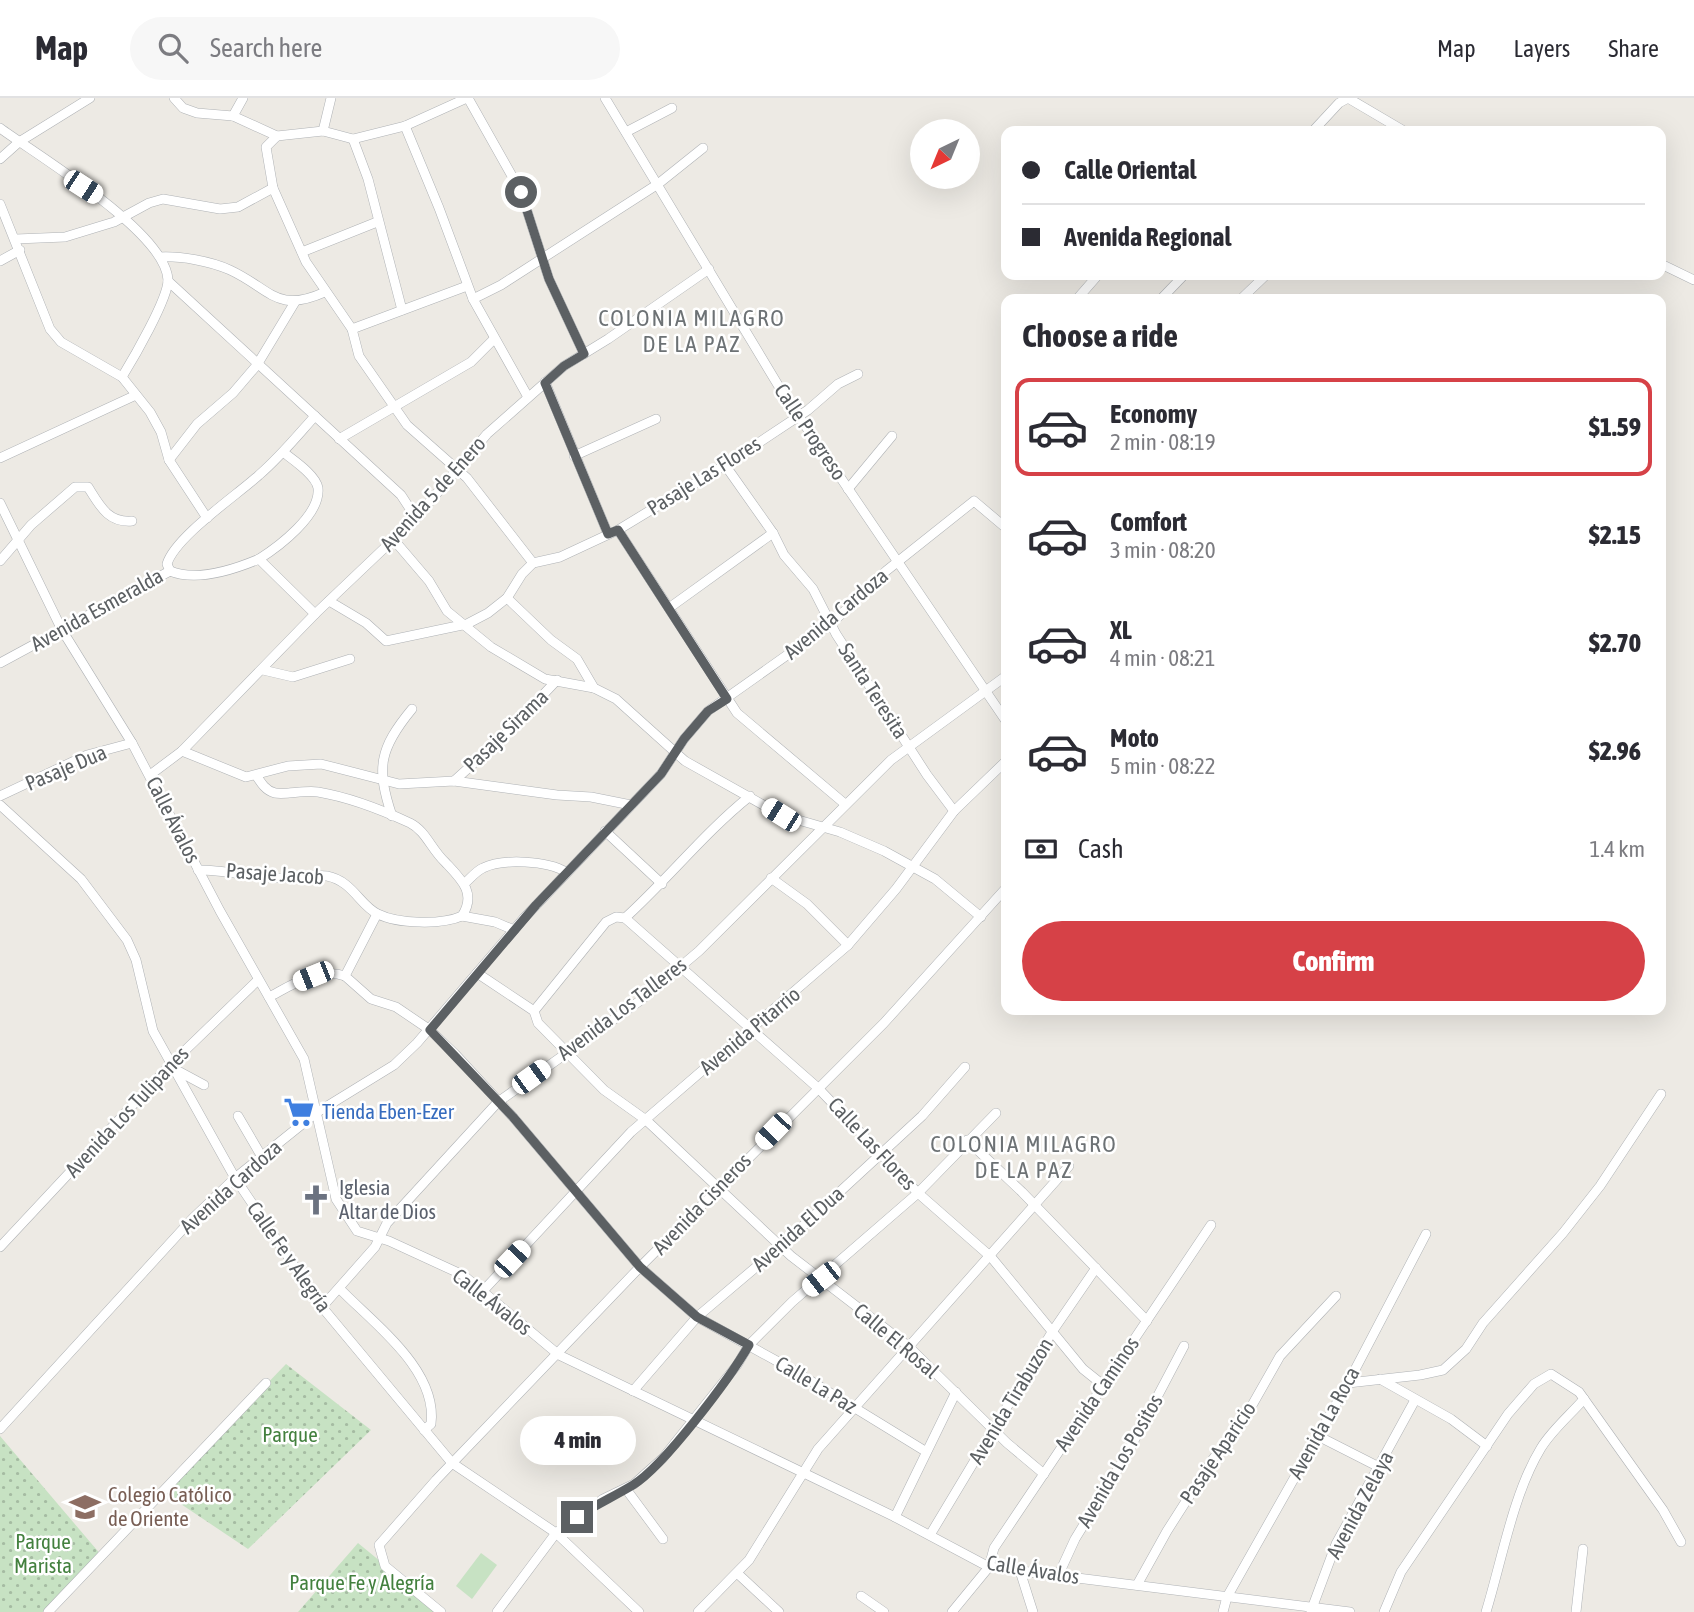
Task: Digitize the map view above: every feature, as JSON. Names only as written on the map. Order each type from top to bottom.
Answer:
[{"type":"street","points":[[0,159],[19,142],[90,98]]},
{"type":"street","points":[[174,98],[183,108],[197,113],[233,116],[277,136],[323,131],[353,139],[368,138],[405,126],[468,98],[521,192],[549,279],[584,354]]},
{"type":"street","points":[[233,116],[243,98]]},
{"type":"street","points":[[323,131],[331,98]]},
{"type":"street","name":"Calle Progreso","points":[[605,98],[798,416],[1001,712]]},
{"type":"street","points":[[1318,126],[1348,98],[1396,126]]},
{"type":"street","points":[[626,132],[672,108]]},
{"type":"street","points":[[405,126],[467,286],[528,397]]},
{"type":"street","points":[[0,128],[104,200],[124,218],[160,257],[168,281],[401,495],[416,518]]},
{"type":"street","points":[[277,136],[266,146],[273,188],[302,252],[325,292],[352,329],[359,356],[407,425],[458,469],[533,563],[522,574],[507,598],[488,613],[464,625],[386,641],[366,623],[329,601]]},
{"type":"street","points":[[353,139],[368,179],[402,310]]},
{"type":"street","points":[[473,299],[501,285],[658,184],[703,148]]},
{"type":"street","points":[[16,239],[65,237],[124,218],[149,203],[163,200],[220,209],[238,207],[273,188]]},
{"type":"street","points":[[0,204],[50,329],[61,342],[122,377],[162,432],[169,460],[207,518]]},
{"type":"street","points":[[302,252],[377,222]]},
{"type":"street","points":[[0,261],[20,250]]},
{"type":"street","points":[[160,257],[218,265],[239,275],[271,297],[285,302],[305,301],[325,292]]},
{"type":"street","points":[[1666,266],[1694,280]]},
{"type":"street","name":"Avenida 5 de Enero","points":[[150,775],[181,751],[315,614],[416,518],[487,434],[564,366],[709,269]]},
{"type":"street","points":[[1081,294],[1094,280]]},
{"type":"street","points":[[1166,294],[1179,280]]},
{"type":"street","points":[[1246,294],[1261,280]]},
{"type":"street","points":[[122,377],[158,307],[168,281]]},
{"type":"street","points":[[352,329],[467,286]]},
{"type":"street","points":[[169,460],[197,424],[233,393],[257,365],[295,302]]},
{"type":"street","points":[[339,439],[471,362],[494,339]]},
{"type":"street","name":"Pasaje Las Flores","points":[[533,563],[561,557],[618,530],[725,465],[798,416],[838,384],[858,374]]},
{"type":"street","points":[[545,383],[608,534]]},
{"type":"street","points":[[0,458],[136,395]]},
{"type":"street","name":"Avenida Esmeralda","points":[[0,663],[170,571],[167,564],[170,555],[207,518],[283,452],[315,416]]},
{"type":"street","points":[[575,456],[656,419]]},
{"type":"street","points":[[848,489],[892,436]]},
{"type":"street","points":[[170,571],[192,576],[243,566],[259,559],[296,532],[317,494],[314,479],[283,452]]},
{"type":"street","name":"Santa Teresita","points":[[725,465],[773,533],[783,555],[813,589],[831,624],[909,747],[954,811]]},
{"type":"street","points":[[0,561],[18,538],[75,487],[84,485],[110,517],[121,522],[132,521]]},
{"type":"street","name":"Avenida Cardoza","points":[[0,1429],[193,1218],[235,1178],[316,1113],[394,1065],[430,1030],[477,972],[566,872],[661,774],[708,711],[831,624],[860,593],[975,501],[1001,524]]},
{"type":"street","name":"Calle Ávalos","points":[[0,503],[62,630],[132,743],[258,981],[304,1059],[336,1199],[356,1231],[379,1238],[463,1275],[559,1355],[895,1517],[989,1567],[1311,1610],[1350,1612]]},
{"type":"street","points":[[618,530],[737,713],[845,804]]},
{"type":"street","points":[[669,608],[773,533]]},
{"type":"street","points":[[394,540],[429,581],[447,611],[515,664],[545,679],[594,688],[615,699],[685,761],[781,815],[822,827],[884,851],[935,879],[981,917]]},
{"type":"street","points":[[259,559],[315,614]]},
{"type":"street","points":[[507,598],[551,640],[576,659],[594,688]]},
{"type":"street","points":[[263,670],[293,677],[350,659]]},
{"type":"street","name":"Pasaje Sirama","points":[[454,781],[480,760],[557,680]]},
{"type":"street","name":"Avenida Los Talleres","points":[[322,1307],[340,1289],[379,1238],[387,1223],[498,1102],[641,1000],[681,966],[845,804],[909,747],[1001,680]]},
{"type":"street","points":[[392,816],[380,781],[390,735],[412,709]]},
{"type":"street","name":"Pasaje Dua","points":[[0,796],[87,755],[132,743]]},
{"type":"street","points":[[181,751],[246,777],[288,766],[321,764],[399,784],[454,781],[591,797],[631,805]]},
{"type":"street","name":"Avenida Pitarrio","points":[[482,1292],[646,1120],[848,945],[913,867],[954,811],[1001,766]]},
{"type":"street","points":[[256,775],[263,787],[277,794],[288,791],[319,792],[392,816],[424,833],[429,847],[465,883],[469,899],[462,916]]},
{"type":"street","points":[[477,972],[534,1011],[606,922],[616,917],[625,918],[662,884],[721,821],[750,796]]},
{"type":"street","name":"Calle Fe y Alegría","points":[[0,805],[81,879],[127,940],[136,960],[153,1031],[235,1178],[322,1307],[452,1463],[556,1533],[639,1612]]},
{"type":"street","points":[[605,831],[662,884]]},
{"type":"street","points":[[465,883],[481,868],[500,863],[557,866],[566,872]]},
{"type":"street","name":"Pasaje Jacob","points":[[198,870],[225,870],[284,878],[328,876],[359,895],[377,914]]},
{"type":"street","points":[[771,878],[807,904],[848,945]]},
{"type":"street","name":"Avenida Cisneros","points":[[441,1612],[385,1566],[379,1545],[452,1463],[559,1355],[640,1267],[884,1023],[1001,894]]},
{"type":"street","points":[[269,997],[313,976],[346,973],[377,914],[424,922],[449,922],[462,916],[495,922],[514,930]]},
{"type":"street","name":"Calle Las Flores","points":[[625,918],[818,1088],[918,1193],[991,1257],[1083,1369],[1103,1385]]},
{"type":"street","name":"Calle La Paz","points":[[346,973],[371,999],[396,1007],[430,1030],[498,1102],[640,1267],[697,1317],[749,1345],[925,1451]]},
{"type":"street","name":"Avenida Los Tulipanes","points":[[0,1248],[258,981]]},
{"type":"street","name":"Calle El Rosal","points":[[534,1011],[538,1023],[604,1090],[646,1120],[781,1246],[908,1346],[1044,1474]]},
{"type":"street","points":[[174,1066],[204,1085]]},
{"type":"street","name":"Avenida El Dua","points":[[633,1391],[697,1317],[781,1246],[922,1116],[965,1067]]},
{"type":"street","points":[[1348,1383],[1420,1376],[1443,1370],[1466,1349],[1483,1323],[1556,1241],[1600,1186],[1661,1094]]},
{"type":"street","points":[[502,1610],[556,1533],[604,1499],[626,1489],[663,1458],[737,1365],[749,1345],[792,1302],[918,1193],[996,1113]]},
{"type":"street","points":[[238,1116],[262,1157]]},
{"type":"street","points":[[967,1140],[1147,1321]]},
{"type":"street","points":[[698,1612],[749,1560],[818,1449],[1069,1166]]},
{"type":"street","name":"Avenida Caminos","points":[[953,1612],[989,1567],[994,1548],[1211,1225]]},
{"type":"street","name":"Avenida La Roca","points":[[1223,1612],[1227,1597],[1348,1383],[1426,1234]]},
{"type":"street","name":"Avenida Tirabuzon","points":[[930,1535],[1052,1332],[1096,1268]]},
{"type":"street","points":[[340,1289],[394,1343],[420,1378],[433,1411],[431,1424],[424,1430]]},
{"type":"street","name":"Pasaje Aparicio","points":[[1137,1586],[1167,1531],[1213,1459],[1242,1423],[1280,1356],[1336,1296]]},
{"type":"street","name":"Avenida Los Positos","points":[[1058,1576],[1075,1539],[1125,1457],[1184,1346]]},
{"type":"street","points":[[1384,1612],[1401,1572],[1508,1414],[1534,1384],[1551,1374],[1579,1392],[1662,1510],[1681,1542]]},
{"type":"street","points":[[1379,1378],[1451,1419],[1487,1446]]},
{"type":"street","points":[[48,1612],[266,1383]]},
{"type":"street","points":[[895,1517],[956,1392]]},
{"type":"street","points":[[1486,1612],[1521,1493],[1543,1445],[1584,1399]]},
{"type":"street","name":"Avenida Zelaya","points":[[1311,1610],[1336,1544],[1415,1400]]},
{"type":"street","points":[[1318,1436],[1379,1467]]},
{"type":"street","points":[[626,1489],[663,1539]]},
{"type":"street","points":[[1576,1612],[1583,1549]]},
{"type":"street","points":[[1020,1571],[1033,1612]]},
{"type":"street","points":[[737,1573],[779,1612]]},
{"type":"street","points":[[860,1596],[884,1612]]},
{"type":"green space","name":"Parque","points":[[286,1364],[371,1430],[248,1549],[163,1492]]},
{"type":"green space","name":"Parque Marista","points":[[0,1436],[102,1556],[48,1612],[0,1612]]},
{"type":"green space","name":"Parque Fe y Alegría","points":[[358,1543],[442,1612],[298,1612]]},
{"type":"green space","points":[[481,1553],[497,1565],[472,1599],[456,1586]]},
{"type":"place","name":"Tienda Eben-Ezer","points":[[299,1112]]},
{"type":"place","name":"Iglesia Altar de Dios","points":[[316,1200]]},
{"type":"place","name":"Colegio Católico de Oriente","points":[[85,1507]]},
{"type":"district","name":"COLONIA MILAGRO DE LA PAZ","points":[[692,331]]},
{"type":"district","name":"COLONIA MILAGRO DE LA PAZ","points":[[1024,1157]]},
{"type":"route","points":[[521,192],[541,246],[549,279],[584,354],[564,366],[545,383],[577,464],[608,534],[618,530],[727,699],[708,711],[684,739],[661,774],[536,905],[430,1030],[513,1117],[640,1267],[697,1317],[749,1345],[737,1365],[663,1458],[634,1484],[577,1517]]}]
